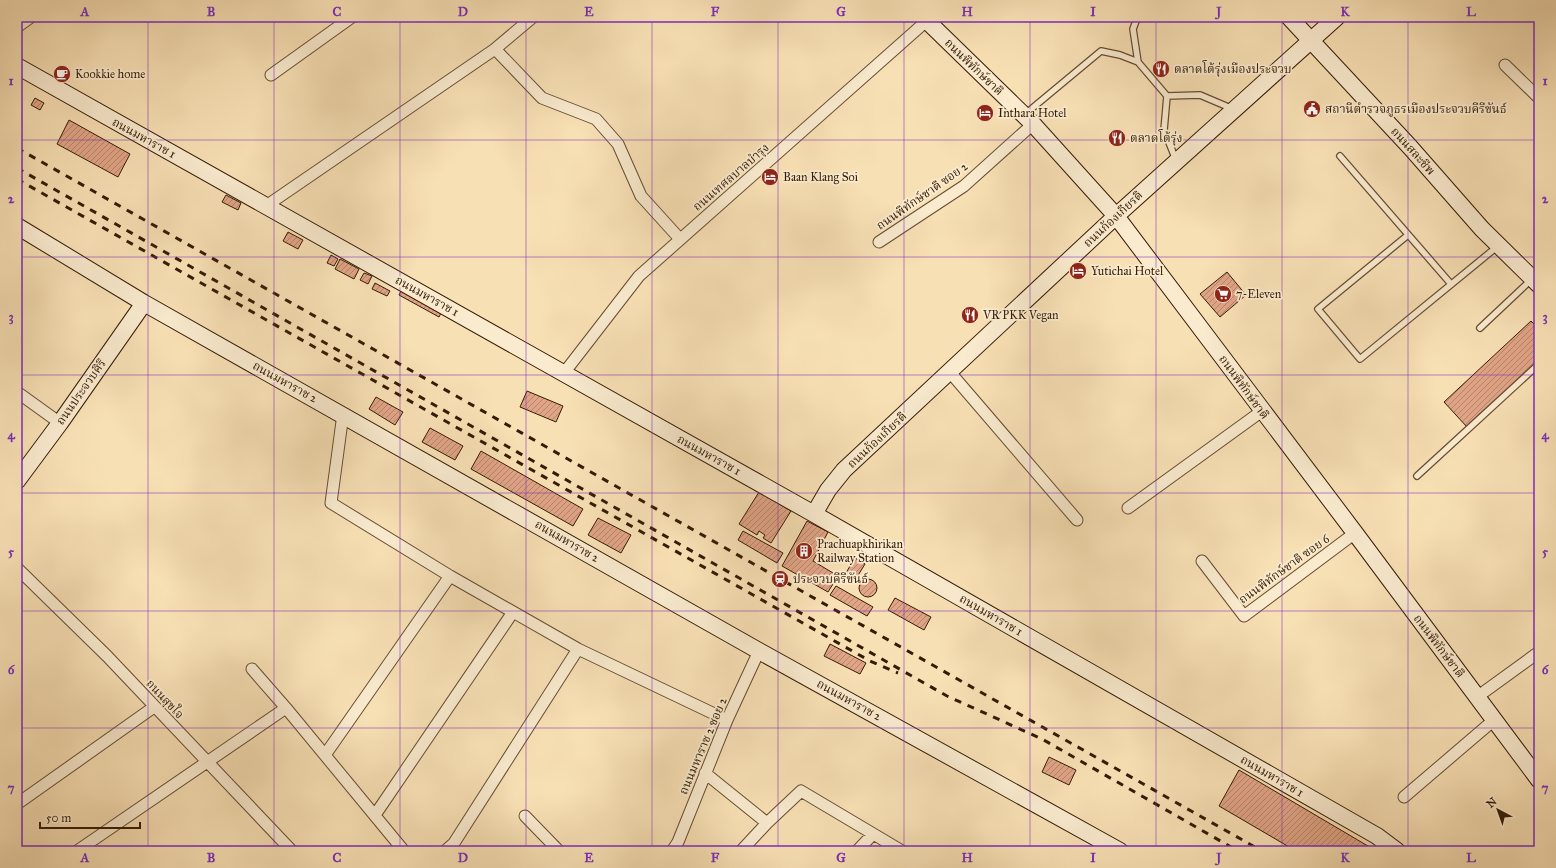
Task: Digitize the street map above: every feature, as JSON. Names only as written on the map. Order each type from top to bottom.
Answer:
[{"type":"street","points":[[17,27],[31,17]]},
{"type":"street","points":[[271,75],[352,17]]},
{"type":"street","points":[[266,206],[495,49],[534,17]]},
{"type":"street","name":"ถนนสละชีพ","points":[[1289,17],[1410,147],[1498,246],[1536,282]]},
{"type":"street","name":"ถนนก้องเกียรติ","points":[[814,514],[828,490],[844,470],[1116,216],[1236,110],[1337,17]]},
{"type":"street","name":"ถนนพิทักษ์ชาติ","points":[[927,18],[1028,119],[1116,216],[1539,780]]},
{"type":"street","name":"ถนนเทศลบาลบำรุง","points":[[564,373],[639,276],[927,18]]},
{"type":"street","points":[[495,49],[542,98],[596,119],[618,144],[641,196],[680,239]]},
{"type":"street","points":[[1505,65],[1539,98]]},
{"type":"street","name":"ถนนมหาราช 1","points":[[17,66],[814,514],[1378,836],[1397,851]]},
{"type":"street","name":"ถนนพิทักษ์ชาติ ซอย 2","points":[[879,242],[964,186],[1028,119]]},
{"type":"street","name":"ถนนมหาราช 2","points":[[17,226],[144,303],[343,414],[759,651],[1120,851]]},
{"type":"street","name":"ถนนประจวบศิริ","points":[[17,481],[60,423],[144,303]]},
{"type":"street","points":[[949,371],[1078,520]]},
{"type":"street","points":[[17,392],[60,423]]},
{"type":"street","points":[[1128,508],[1262,411]]},
{"type":"street","points":[[343,414],[331,503],[450,576],[578,649],[727,720]]},
{"type":"street","name":"ถนนพิทักษ์ชาติ ซอย 6","points":[[1202,561],[1244,616],[1355,533]]},
{"type":"street","name":"ถนนสุขใจ","points":[[17,568],[107,656],[292,851]]},
{"type":"street","points":[[325,755],[450,576]]},
{"type":"street","points":[[375,815],[514,612]]},
{"type":"street","points":[[445,851],[454,843],[578,649]]},
{"type":"street","name":"ถนนมหาราช 2 ซอย 2","points":[[672,851],[678,842],[727,720],[759,651]]},
{"type":"street","points":[[1477,697],[1539,652]]},
{"type":"street","points":[[252,669],[404,851]]},
{"type":"street","points":[[17,804],[154,707]]},
{"type":"street","points":[[77,851],[286,708]]},
{"type":"street","points":[[1404,797],[1494,720]]},
{"type":"street","points":[[705,773],[767,823]]},
{"type":"street","points":[[741,851],[767,823],[801,791],[902,851]]},
{"type":"street","points":[[525,816],[559,851]]},
{"type":"street","points":[[856,851],[873,834]]},
{"type":"lane","points":[[1141,17],[1136,21],[1133,29],[1134,45],[1138,62],[1167,96],[1164,130],[1177,161]]},
{"type":"lane","points":[[1028,119],[1101,51],[1120,55],[1138,62]]},
{"type":"lane","points":[[1167,96],[1200,95],[1236,110]]},
{"type":"lane","points":[[1340,156],[1451,284]]},
{"type":"lane","points":[[1408,235],[1318,309],[1360,359],[1498,246]]},
{"type":"lane","points":[[1480,328],[1536,282]]},
{"type":"lane","points":[[1417,476],[1539,364]]},
{"type":"building","points":[[35,98],[44,103],[40,110],[31,105]]},
{"type":"building","points":[[69,120],[130,154],[118,177],[57,144]]},
{"type":"building","points":[[226,195],[241,203],[238,210],[222,202]]},
{"type":"building","points":[[288,232],[303,240],[298,249],[283,241]]},
{"type":"building","points":[[331,255],[338,259],[334,266],[327,263]]},
{"type":"building","points":[[340,259],[359,269],[354,279],[335,269]]},
{"type":"building","name":"7-Eleven","points":[[1227,272],[1246,295],[1220,317],[1200,294]]},
{"type":"building","points":[[364,273],[372,276],[368,284],[360,280]]},
{"type":"building","points":[[375,283],[390,291],[387,296],[372,289]]},
{"type":"building","points":[[401,291],[441,313],[439,317],[399,295]]},
{"type":"building","points":[[1531,321],[1539,329],[1539,360],[1467,427],[1444,402]]},
{"type":"building","points":[[527,391],[563,406],[556,422],[520,407]]},
{"type":"building","points":[[376,397],[403,412],[395,425],[369,409]]},
{"type":"building","points":[[430,428],[463,446],[455,460],[422,442]]},
{"type":"building","points":[[481,451],[583,509],[573,526],[471,469]]},
{"type":"building","points":[[759,492],[791,511],[771,543],[763,538],[765,535],[759,531],[757,535],[739,524]]},
{"type":"building","points":[[598,518],[631,535],[621,553],[588,535]]},
{"type":"building","name":"Prachuapkhirikan Railway Station","points":[[807,521],[828,532],[813,561],[838,576],[828,592],[782,566]]},
{"type":"building","points":[[743,531],[783,553],[777,563],[738,540]]},
{"type":"building","points":[[855,558],[865,564],[854,582],[844,576]]},
{"type":"building","points":[[864,579],[872,579],[877,584],[875,595],[872,597],[864,597],[859,592],[859,584]]},
{"type":"building","points":[[836,586],[873,607],[867,616],[830,595]]},
{"type":"building","points":[[895,598],[931,617],[924,630],[888,610]]},
{"type":"building","points":[[830,644],[866,663],[860,674],[824,656]]},
{"type":"building","points":[[1049,757],[1076,770],[1069,785],[1042,772]]},
{"type":"building","points":[[1239,770],[1376,851],[1296,851],[1219,806]]},
{"type":"railway","points":[[17,148],[1262,851]]},
{"type":"railway","points":[[17,168],[947,696],[1042,739],[1238,851]]},
{"type":"railway","points":[[17,179],[870,661],[898,673]]},
{"type":"place","name":"ตลาดโต้รุ่งเมืองประจวบ","points":[[1161,69]]},
{"type":"place","name":"Kookkie home","points":[[62,74]]},
{"type":"place","name":"สถานีตำรวจภูธรเมืองประจวบคีรีขันธ์","points":[[1312,109]]},
{"type":"place","name":"Inthara Hotel","points":[[985,113]]},
{"type":"place","name":"ตลาดโต้รุ่ง","points":[[1117,138]]},
{"type":"place","name":"Baan Klang Soi","points":[[770,177]]},
{"type":"place","name":"Yutichai Hotel","points":[[1078,271]]},
{"type":"place","name":"7-Eleven","points":[[1223,294]]},
{"type":"place","name":"VR PKK Vegan","points":[[970,315]]},
{"type":"place","name":"Prachuapkhirikan Railway Station","points":[[804,551]]},
{"type":"place","name":"ประจวบคีรีขันธ์","points":[[780,579]]}]
